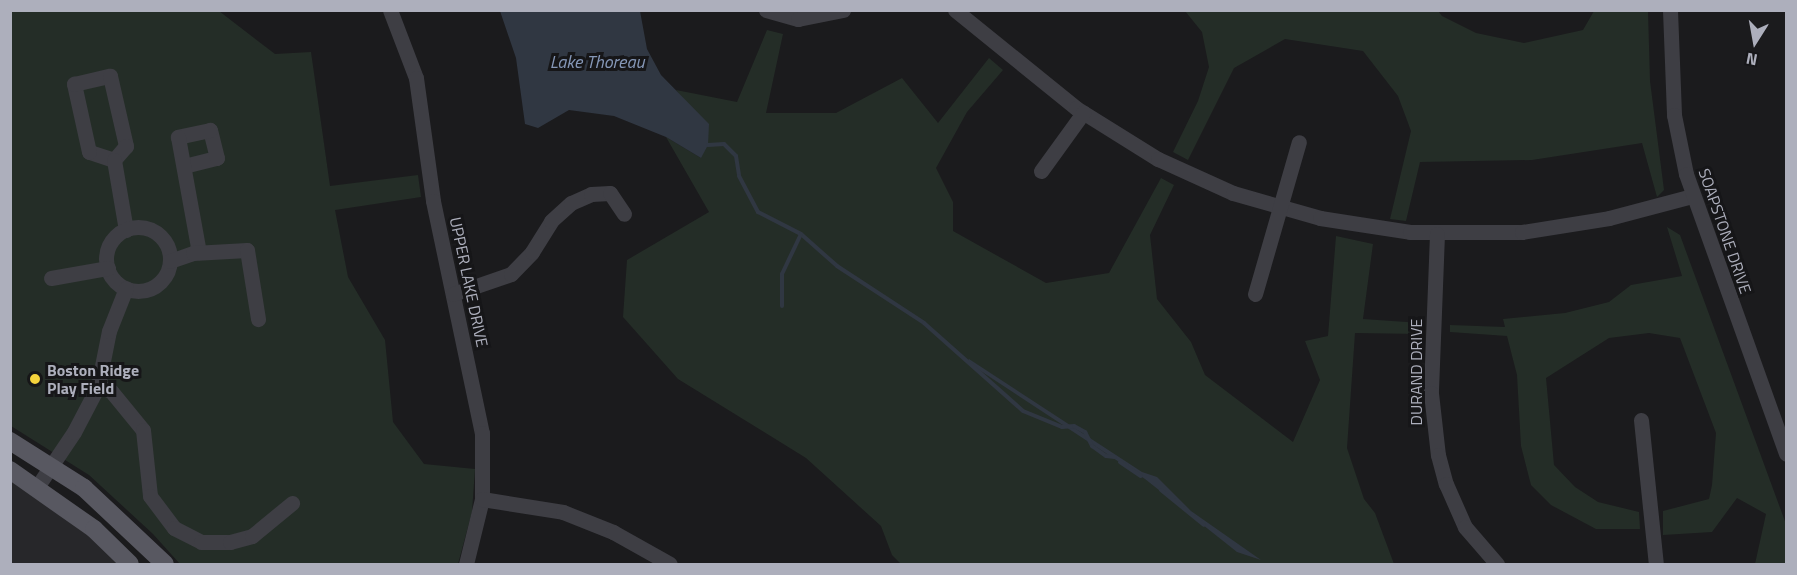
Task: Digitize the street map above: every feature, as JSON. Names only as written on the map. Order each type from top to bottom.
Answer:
[{"type":"main road","points":[[10,441],[52,465],[115,513],[165,564]]},
{"type":"main road","points":[[10,470],[37,486],[94,529],[130,564]]},
{"type":"street","name":"UPPER LAKE DRIVE","points":[[390,10],[416,78],[433,201],[481,423],[482,499],[466,564]]},
{"type":"street","points":[[766,10],[798,19],[843,10]]},
{"type":"street","points":[[955,10],[1083,113],[1198,178],[1280,207],[1366,226],[1437,234],[1565,227],[1692,196]]},
{"type":"street","name":"SOAPSTONE DRIVE","points":[[1670,10],[1674,115],[1692,196],[1786,454]]},
{"type":"street","points":[[110,76],[126,146],[114,160],[89,152],[74,84],[110,76]]},
{"type":"street","points":[[1041,171],[1083,113]]},
{"type":"street","points":[[1255,294],[1299,142]]},
{"type":"street","points":[[114,160],[126,230]]},
{"type":"street","points":[[184,166],[199,252]]},
{"type":"street","points":[[453,294],[511,274],[532,252],[551,221],[571,203],[591,194],[610,193],[624,214]]},
{"type":"street","points":[[143,228],[154,231],[167,244],[170,261],[159,283],[141,291],[126,288],[108,268],[108,249],[126,230],[143,228]]},
{"type":"street","name":"DURAND DRIVE","points":[[1437,234],[1431,393],[1438,455],[1465,527],[1497,564]]},
{"type":"street","points":[[170,261],[199,252],[247,250],[258,319]]},
{"type":"street","points":[[51,278],[108,268]]},
{"type":"street","points":[[37,486],[52,465],[98,386],[109,331],[126,288]]},
{"type":"street","points":[[98,386],[111,390],[143,430],[150,496],[174,528],[201,542],[230,542],[252,536],[292,503]]},
{"type":"street","points":[[1641,420],[1656,564]]},
{"type":"street","points":[[482,499],[535,505],[582,518],[670,564]]},
{"type":"shaded area","points":[[11,11],[219,11],[275,54],[311,52],[330,186],[418,175],[421,197],[335,210],[348,277],[385,340],[393,422],[424,464],[475,469],[472,512],[458,564],[180,564],[153,534],[89,475],[11,426]]},
{"type":"shaded area","points":[[1185,11],[1438,11],[1442,16],[1476,33],[1524,43],[1583,30],[1594,11],[1648,11],[1650,81],[1664,190],[1657,197],[1642,143],[1532,160],[1420,162],[1406,221],[1390,219],[1411,131],[1398,96],[1363,51],[1285,39],[1234,68],[1188,160],[1173,152],[1198,101],[1209,67],[1202,32]]},
{"type":"shaded area","points":[[767,30],[783,34],[766,113],[836,113],[902,78],[938,123],[989,58],[1003,70],[967,112],[936,168],[953,202],[953,231],[1046,283],[1109,273],[1161,178],[1174,185],[1150,235],[1157,299],[1191,342],[1205,375],[1293,442],[1320,380],[1305,341],[1328,336],[1336,236],[1373,244],[1363,319],[1421,323],[1421,334],[1355,333],[1347,448],[1364,499],[1375,513],[1394,564],[901,564],[892,555],[881,526],[806,458],[678,379],[623,317],[627,260],[709,212],[666,137],[701,158],[688,105],[676,90],[737,102]]},
{"type":"shaded area","points":[[1667,227],[1680,235],[1786,524],[1786,563],[1755,564],[1766,514],[1737,498],[1712,532],[1663,535],[1663,511],[1709,499],[1712,485],[1716,433],[1680,338],[1649,333],[1609,338],[1546,378],[1554,465],[1575,487],[1598,502],[1639,512],[1640,529],[1596,529],[1551,505],[1531,485],[1521,446],[1517,375],[1507,336],[1450,332],[1450,325],[1505,327],[1503,319],[1565,313],[1609,302],[1631,285],[1682,276]]},
{"type":"shaded area","points":[[10,479],[70,518],[120,564],[11,564]]},
{"type":"water","name":"Lake Thoreau","points":[[500,11],[640,11],[647,49],[661,75],[709,124],[708,145],[701,158],[666,137],[614,116],[569,110],[538,128],[525,124],[516,58]]},
{"type":"water","points":[[969,359],[1142,472],[1157,477],[1191,511],[1261,560],[1237,552],[1145,479],[967,362]]},
{"type":"waterway","points":[[708,145],[724,144],[736,156],[739,176],[758,212],[801,234],[837,266],[924,323],[1023,411],[1062,427],[1074,426],[1085,432],[1092,446],[1106,456],[1115,457]]},
{"type":"waterway","points":[[782,306],[782,274],[801,234]]},
{"type":"waterway","points":[[1120,462],[1141,476]]},
{"type":"waterway","points":[[1161,490],[1204,525]]},
{"type":"place","name":"Boston Ridge Play Field","points":[[35,379]]}]
